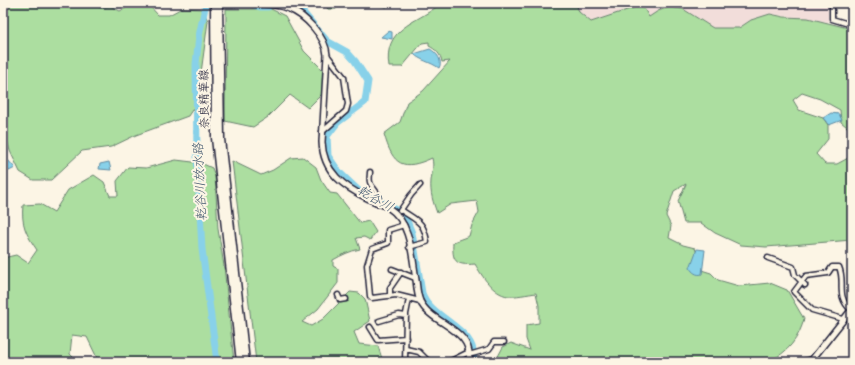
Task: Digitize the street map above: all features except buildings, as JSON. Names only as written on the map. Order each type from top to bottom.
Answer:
[{"type":"main road","name":"奈良精華線","points":[[214,3],[217,20],[221,139],[246,362]]},
{"type":"main road","name":"奈良精華線","points":[[220,3],[217,20],[215,138],[240,362]]},
{"type":"street","points":[[264,3],[289,9],[305,20],[324,42],[327,55],[322,155],[330,171],[354,191],[421,223],[425,231],[427,242],[412,246]]},
{"type":"street","points":[[832,3],[832,19],[852,25]]},
{"type":"street","points":[[322,132],[346,112],[348,104],[344,77],[327,55]]},
{"type":"street","points":[[370,172],[370,183],[379,195],[378,202]]},
{"type":"street","points":[[399,212],[410,195],[420,185]]},
{"type":"street","points":[[399,212],[412,246],[415,278],[420,302]]},
{"type":"street","points":[[404,225],[388,230],[388,243],[373,249],[367,265],[371,297],[380,298],[396,295],[420,302],[432,314],[454,329],[465,342],[471,354],[469,362]]},
{"type":"street","points":[[768,258],[793,267],[795,275],[803,283]]},
{"type":"street","points":[[802,362],[811,361],[851,309],[845,305],[841,296],[840,272],[838,267],[832,267],[828,273],[808,275],[803,283],[794,292],[812,310],[843,319]]},
{"type":"street","points":[[392,269],[415,278]]},
{"type":"street","points":[[390,296],[390,288],[401,272]]},
{"type":"street","points":[[338,295],[340,300],[346,299]]},
{"type":"street","points":[[405,362],[403,359],[406,349],[406,316],[409,299]]},
{"type":"street","points":[[379,321],[399,315],[406,316]]},
{"type":"street","points":[[370,327],[378,340],[406,338]]},
{"type":"street","points":[[449,362],[489,349],[494,342],[504,342]]},
{"type":"street","points":[[406,349],[419,352],[429,362]]},
{"type":"shaded area","points":[[576,3],[828,3],[828,22],[770,14],[751,20],[739,28],[713,28],[683,9],[669,7],[658,11],[649,18],[642,5],[591,22],[579,12]]},
{"type":"green space","points":[[3,3],[91,3],[101,8],[110,6],[120,11],[135,3],[147,3],[158,15],[169,15],[182,8],[203,9],[208,21],[201,73],[202,95],[188,116],[136,135],[111,147],[82,151],[51,180],[33,180],[20,172],[10,151],[3,125]]},
{"type":"green space","points":[[322,3],[338,3],[336,9],[328,9]]},
{"type":"green space","points":[[371,3],[397,3],[386,7]]},
{"type":"green space","points":[[438,3],[576,3],[579,12],[591,22],[642,5],[649,17],[658,11],[669,7],[683,9],[713,28],[739,28],[751,20],[770,14],[784,17],[808,18],[852,29],[852,131],[841,122],[840,110],[820,99],[802,93],[793,100],[799,110],[823,118],[828,125],[828,139],[816,154],[825,164],[837,164],[852,156],[852,240],[766,247],[741,245],[715,233],[701,223],[684,223],[678,201],[686,184],[674,191],[666,216],[671,226],[669,238],[683,245],[695,248],[698,256],[695,268],[711,273],[718,280],[739,286],[770,283],[787,290],[804,319],[796,339],[792,344],[776,358],[769,361],[753,362],[495,362],[503,347],[511,343],[530,350],[526,339],[526,325],[539,323],[539,306],[536,293],[514,296],[503,295],[488,284],[475,264],[463,264],[456,261],[453,254],[453,242],[469,236],[472,225],[479,212],[477,201],[451,204],[437,213],[431,190],[433,167],[432,158],[414,164],[406,165],[400,163],[391,153],[384,134],[400,122],[407,102],[423,91],[450,61],[442,62],[437,52],[429,46],[429,42],[422,43],[402,67],[389,67],[388,54],[396,35],[403,28],[430,12],[439,5]]},
{"type":"green space","points":[[226,9],[271,9],[285,16],[304,51],[323,70],[322,94],[308,108],[290,95],[268,117],[253,127],[225,121]]},
{"type":"green space","points":[[303,157],[316,167],[321,180],[330,193],[337,194],[360,223],[369,221],[376,232],[370,240],[364,237],[356,238],[360,249],[346,253],[333,260],[333,266],[338,269],[338,283],[318,309],[302,322],[311,326],[323,319],[350,292],[359,293],[365,299],[370,321],[354,332],[359,344],[378,346],[383,362],[256,362],[232,161],[261,175],[273,170],[291,158]]},
{"type":"green space","points":[[176,160],[201,163],[212,168],[215,176],[218,229],[224,266],[234,362],[99,362],[87,337],[72,335],[70,354],[78,362],[3,362],[3,258],[16,255],[28,263],[37,250],[25,229],[23,205],[40,204],[54,212],[68,190],[94,175],[104,182],[110,196],[118,196],[117,181],[128,167],[146,168]]},
{"type":"water","points":[[388,31],[392,32],[392,39],[381,37]]},
{"type":"water","points":[[430,49],[439,57],[439,68],[414,54]]},
{"type":"water","points":[[831,113],[839,114],[842,120],[829,125],[823,118]]},
{"type":"water","points":[[7,159],[15,168],[9,171],[3,167],[3,160]]},
{"type":"water","points":[[109,162],[111,170],[99,169],[100,164]]},
{"type":"water","points":[[697,249],[705,250],[702,274],[695,273],[690,268]]},
{"type":"waterway","name":"乾谷川放水路","points":[[206,3],[199,36],[196,64],[197,157],[202,249],[217,362]]},
{"type":"waterway","name":"乾谷川","points":[[249,3],[260,7],[268,7]]},
{"type":"waterway","name":"乾谷川","points":[[284,3],[301,10],[327,41],[347,52],[355,61],[368,81],[365,102],[337,123],[327,136],[328,156],[339,172],[358,190],[399,211],[407,221],[412,233],[422,293],[427,302],[435,311],[454,325],[469,341],[473,351],[473,362]]}]
